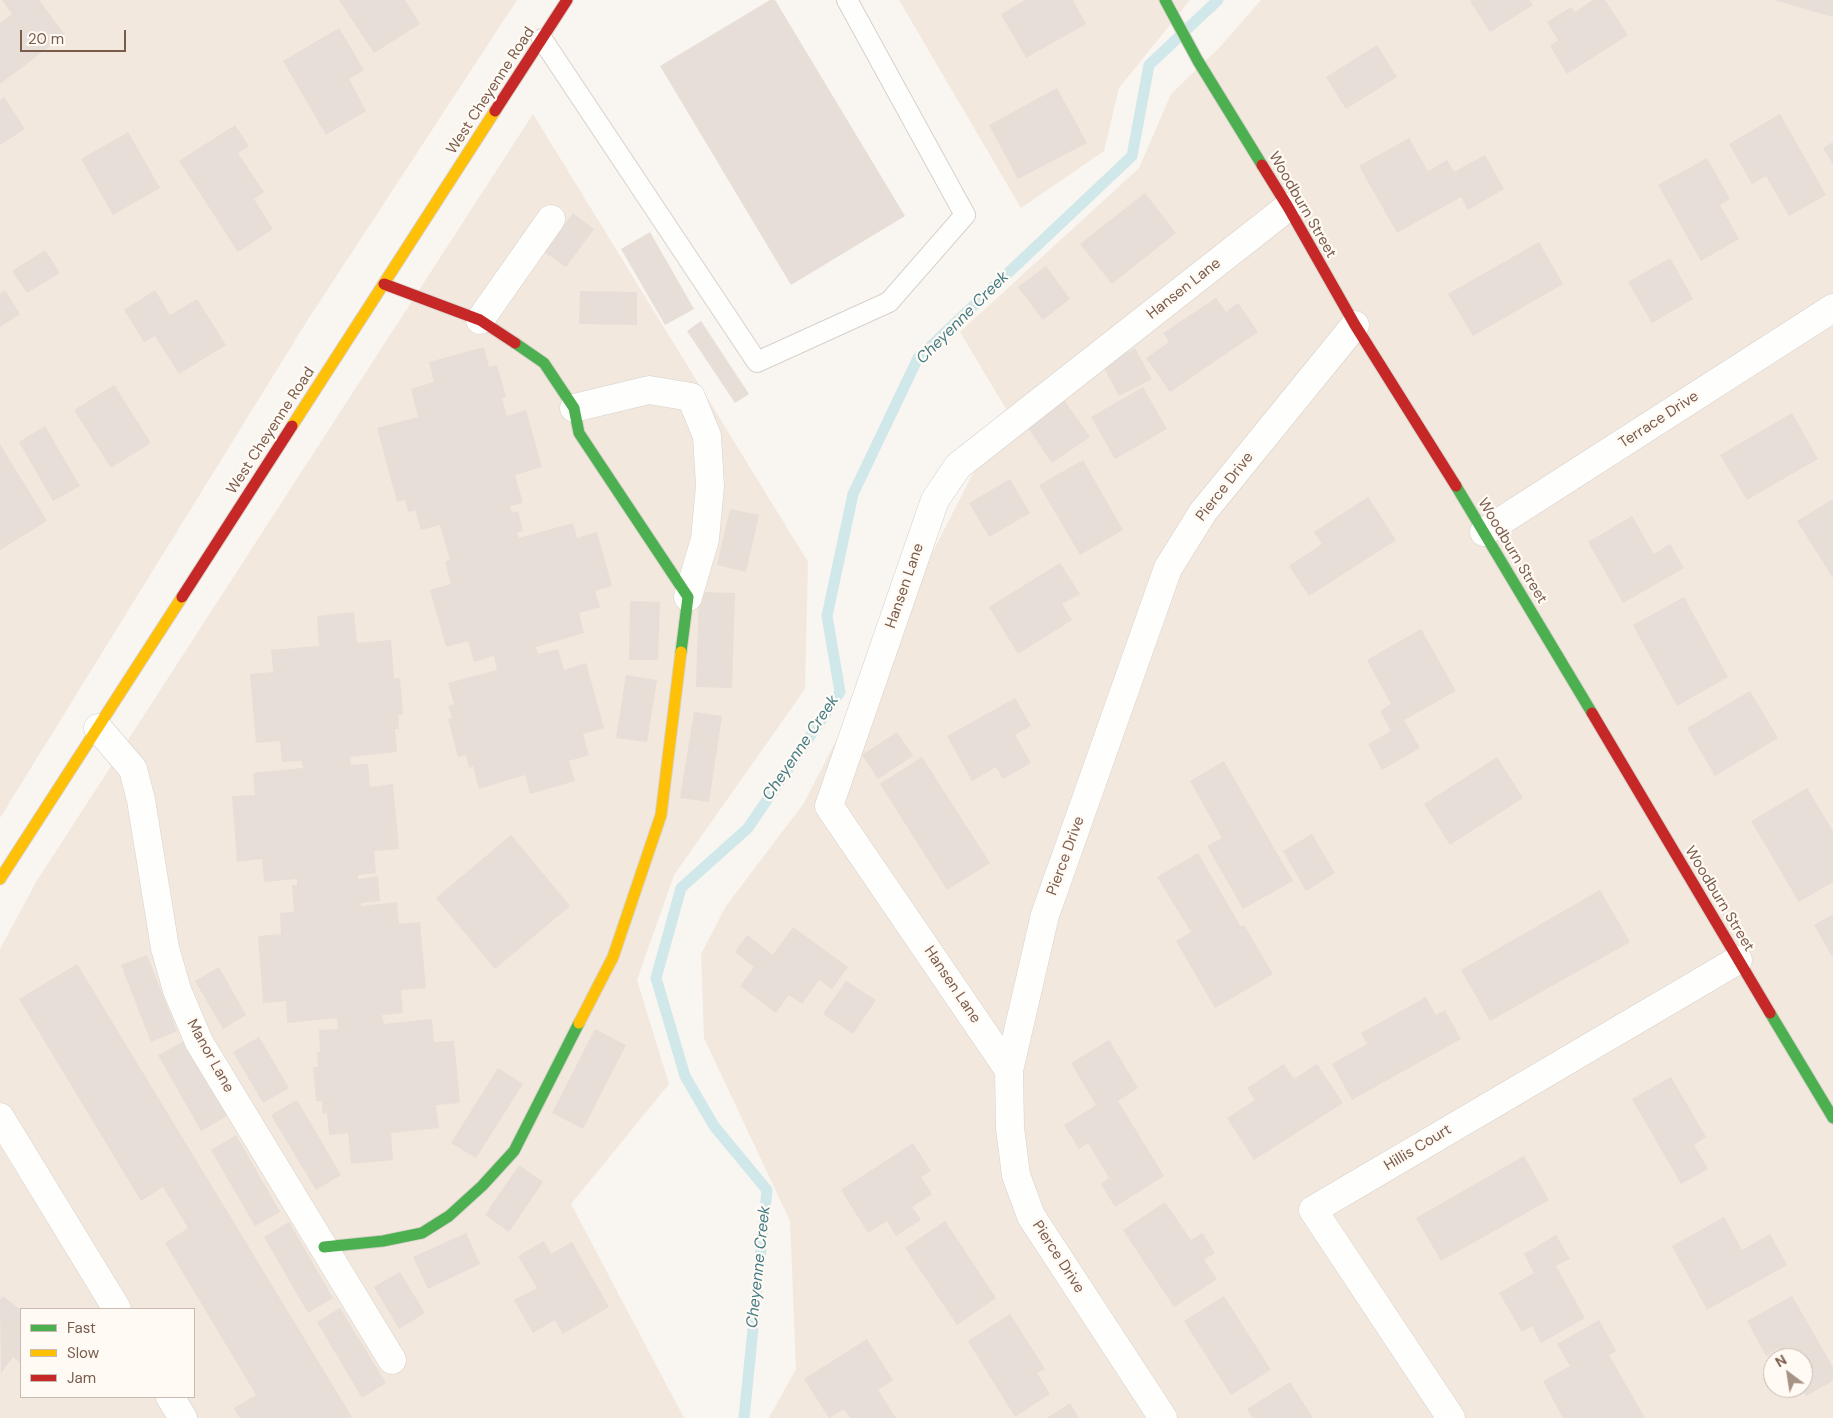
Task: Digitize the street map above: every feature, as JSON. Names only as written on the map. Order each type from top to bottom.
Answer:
[{"type":"street","name":"West Cheyenne Road","points":[[0,879],[567,0]]},
{"type":"street","name":"Woodburn Street","points":[[1165,0],[1198,61],[1288,207],[1355,325],[1484,532],[1833,1118]]},
{"type":"street","name":"Hansen Lane","points":[[1010,1070],[828,806],[935,500],[958,466],[1288,207]]},
{"type":"street","points":[[480,320],[551,219]]},
{"type":"street","points":[[384,284],[480,320],[544,363],[574,408],[579,432],[688,597]]},
{"type":"street","name":"Terrace Drive","points":[[1484,532],[1830,315]]},
{"type":"street","name":"Pierce Drive","points":[[1164,1418],[1031,1216],[1016,1175],[1010,1128],[1010,1070],[1045,915],[1168,568],[1203,512],[1355,325]]},
{"type":"street","points":[[324,1247],[383,1241],[422,1233],[449,1216],[482,1186],[514,1151],[613,956],[661,815],[688,597],[705,539],[710,486],[707,436],[691,396],[649,390],[574,408]]},
{"type":"street","name":"Manor Lane","points":[[98,728],[133,769],[166,948],[177,990],[199,1042],[392,1360]]},
{"type":"street","name":"Hillis Court","points":[[1451,1418],[1313,1210],[1738,960]]},
{"type":"street","points":[[0,1117],[116,1308]]},
{"type":"street","points":[[171,1398],[183,1418]]},
{"type":"lane","points":[[542,39],[757,362],[889,302],[965,215],[848,0]]},
{"type":"shaded area","points":[[0,0],[517,0],[307,321],[0,818]]},
{"type":"shaded area","points":[[899,0],[1190,0],[1119,88],[1104,151],[1021,208]]},
{"type":"shaded area","points":[[1261,0],[1833,0],[1833,1418],[769,1418],[796,1369],[790,1221],[704,1038],[701,954],[726,906],[804,803],[1006,409],[960,332],[1139,168],[1171,94],[1220,47]]},
{"type":"shaded area","points":[[533,114],[808,562],[805,689],[674,875],[637,980],[669,1084],[571,1204],[684,1418],[0,1418],[0,949],[36,882]]},
{"type":"building","points":[[2,0],[39,0],[65,35],[0,84],[0,23],[12,14]]},
{"type":"building","points":[[339,0],[405,0],[420,24],[374,53]]},
{"type":"building","points":[[770,0],[775,0],[905,216],[791,285],[660,66]]},
{"type":"building","points":[[1025,0],[1073,0],[1086,24],[1026,58],[1001,14]]},
{"type":"building","points":[[1530,0],[1533,5],[1490,32],[1470,1]]},
{"type":"building","points":[[1593,0],[1605,0],[1628,35],[1567,74],[1550,46],[1558,40],[1547,22],[1571,7],[1575,12]]},
{"type":"building","points":[[1833,0],[1833,17],[1777,1]]},
{"type":"building","points":[[339,28],[364,70],[349,79],[366,111],[326,135],[283,61]]},
{"type":"building","points":[[1377,45],[1397,77],[1346,109],[1326,77]]},
{"type":"building","points":[[1057,88],[1087,143],[1018,179],[989,125]]},
{"type":"building","points":[[4,97],[25,129],[0,145],[0,100]]},
{"type":"building","points":[[1780,114],[1826,195],[1789,216],[1766,176],[1752,184],[1729,144]]},
{"type":"building","points":[[235,125],[249,146],[238,153],[264,192],[254,199],[273,229],[238,252],[179,161]]},
{"type":"building","points":[[128,132],[160,188],[113,215],[81,159]]},
{"type":"building","points":[[1409,138],[1428,171],[1447,160],[1454,172],[1485,155],[1504,189],[1468,210],[1461,197],[1397,233],[1359,166]]},
{"type":"building","points":[[1833,142],[1833,164],[1823,148]]},
{"type":"building","points":[[1707,158],[1730,199],[1720,205],[1739,239],[1701,261],[1658,185]]},
{"type":"building","points":[[1145,193],[1176,233],[1112,284],[1080,244]]},
{"type":"building","points":[[573,213],[594,229],[566,267],[544,252]]},
{"type":"building","points":[[650,232],[694,309],[665,325],[621,249]]},
{"type":"building","points":[[1539,242],[1563,284],[1473,336],[1448,294]]},
{"type":"building","points":[[45,250],[60,273],[27,293],[12,271]]},
{"type":"building","points":[[1670,258],[1693,299],[1652,323],[1628,282]]},
{"type":"building","points":[[1046,266],[1070,299],[1043,320],[1018,287]]},
{"type":"building","points":[[5,290],[20,314],[0,327],[0,293]]},
{"type":"building","points":[[155,290],[170,315],[197,299],[226,345],[179,374],[155,336],[144,342],[124,310]]},
{"type":"building","points":[[580,291],[637,292],[637,325],[579,324]]},
{"type":"building","points":[[1216,298],[1226,312],[1238,303],[1258,332],[1170,392],[1146,358],[1169,342],[1163,333]]},
{"type":"building","points":[[701,321],[749,394],[735,403],[687,331]]},
{"type":"building","points":[[484,347],[489,367],[497,365],[506,397],[502,398],[507,416],[526,410],[542,467],[515,475],[523,503],[510,506],[512,513],[518,511],[523,531],[517,532],[519,538],[573,523],[577,538],[597,532],[612,586],[595,591],[600,607],[579,613],[584,633],[536,647],[538,654],[558,649],[564,670],[586,663],[604,728],[583,734],[589,755],[569,761],[575,781],[530,794],[525,775],[479,789],[473,766],[469,768],[466,755],[458,757],[448,719],[452,718],[448,706],[454,704],[448,683],[497,670],[494,656],[474,662],[468,641],[446,647],[430,590],[451,584],[445,562],[450,560],[440,525],[421,530],[415,510],[408,512],[405,500],[397,502],[377,428],[418,417],[411,389],[434,382],[429,362]]},
{"type":"building","points":[[1135,348],[1152,379],[1119,396],[1103,366]]},
{"type":"building","points":[[114,385],[151,443],[111,468],[74,410]]},
{"type":"building","points":[[1143,387],[1167,429],[1115,459],[1091,417]]},
{"type":"building","points":[[1064,400],[1090,437],[1052,463],[1026,425]]},
{"type":"building","points":[[1792,413],[1818,459],[1747,500],[1720,455]]},
{"type":"building","points":[[45,426],[80,486],[53,501],[19,442]]},
{"type":"building","points":[[0,444],[47,521],[0,550]]},
{"type":"building","points":[[1083,460],[1123,530],[1080,555],[1039,485]]},
{"type":"building","points":[[1010,479],[1030,513],[989,537],[969,503]]},
{"type":"building","points":[[1368,497],[1396,540],[1309,596],[1289,566],[1322,544],[1314,532]]},
{"type":"building","points":[[1833,499],[1833,578],[1797,521]]},
{"type":"building","points":[[730,509],[759,515],[746,572],[717,565]]},
{"type":"building","points":[[1632,516],[1654,554],[1670,544],[1684,568],[1623,603],[1588,542]]},
{"type":"building","points":[[1060,563],[1080,594],[1062,604],[1072,620],[1018,654],[989,607]]},
{"type":"building","points":[[699,592],[735,593],[732,688],[696,687]]},
{"type":"building","points":[[1684,597],[1728,677],[1677,706],[1633,625]]},
{"type":"building","points":[[630,601],[660,602],[658,660],[629,660]]},
{"type":"building","points":[[354,612],[357,643],[391,640],[394,678],[400,678],[403,714],[398,715],[399,729],[395,729],[397,752],[350,757],[351,765],[368,764],[370,787],[393,784],[399,849],[374,851],[376,873],[358,875],[358,879],[378,876],[380,901],[361,903],[361,906],[397,902],[399,924],[420,922],[426,988],[401,990],[403,1013],[382,1015],[384,1024],[432,1019],[434,1042],[454,1041],[460,1103],[436,1105],[439,1128],[391,1133],[393,1160],[351,1164],[348,1133],[329,1135],[327,1113],[322,1114],[322,1101],[316,1101],[313,1067],[318,1067],[317,1052],[320,1052],[319,1030],[338,1029],[337,1018],[287,1023],[286,1001],[263,1003],[258,936],[281,934],[280,913],[294,912],[292,885],[297,885],[297,879],[264,882],[262,859],[237,862],[232,796],[255,795],[253,773],[303,768],[302,761],[282,762],[280,741],[256,743],[250,674],[273,672],[271,650],[319,646],[317,616]]},
{"type":"building","points":[[1421,629],[1456,691],[1404,720],[1420,748],[1382,770],[1368,744],[1391,731],[1380,711],[1391,704],[1367,660]]},
{"type":"building","points":[[626,675],[657,680],[647,742],[616,738]]},
{"type":"building","points":[[1750,691],[1778,738],[1715,776],[1687,728]]},
{"type":"building","points":[[1015,698],[1031,726],[1015,735],[1031,763],[1003,779],[996,767],[972,781],[947,736]]},
{"type":"building","points":[[694,712],[722,716],[709,802],[680,798]]},
{"type":"building","points":[[897,732],[913,756],[878,779],[862,755]]},
{"type":"building","points":[[922,757],[990,863],[947,890],[880,784]]},
{"type":"building","points":[[1497,757],[1523,798],[1450,845],[1424,804]]},
{"type":"building","points":[[1224,761],[1293,881],[1243,909],[1207,846],[1222,838],[1190,781]]},
{"type":"building","points":[[1807,788],[1833,831],[1833,882],[1799,902],[1751,821]]},
{"type":"building","points":[[1312,834],[1335,873],[1306,891],[1283,851]]},
{"type":"building","points":[[511,835],[570,906],[495,969],[436,898]]},
{"type":"building","points":[[1198,853],[1241,927],[1244,925],[1273,974],[1215,1008],[1176,941],[1191,932],[1157,877]]},
{"type":"building","points":[[1600,890],[1630,942],[1490,1021],[1461,970]]},
{"type":"building","points":[[1833,914],[1833,958],[1814,925]]},
{"type":"building","points":[[793,927],[848,967],[832,989],[819,980],[802,1004],[789,995],[776,1013],[740,986],[754,967],[735,952],[747,935],[773,955]]},
{"type":"building","points":[[147,955],[177,1031],[151,1042],[121,965]]},
{"type":"building","points":[[77,964],[352,1417],[240,1418],[234,1408],[256,1395],[165,1243],[188,1228],[163,1187],[141,1201],[19,999]]},
{"type":"building","points":[[219,967],[246,1015],[223,1029],[195,981]]},
{"type":"building","points":[[846,981],[876,1000],[853,1034],[823,1014]]},
{"type":"building","points":[[1426,997],[1436,1015],[1445,1010],[1461,1039],[1352,1100],[1332,1064],[1367,1044],[1361,1033]]},
{"type":"building","points":[[595,1029],[626,1045],[583,1129],[552,1113]]},
{"type":"building","points":[[259,1037],[289,1088],[263,1103],[233,1052]]},
{"type":"building","points":[[1109,1040],[1138,1088],[1118,1101],[1164,1176],[1115,1207],[1101,1184],[1109,1178],[1088,1143],[1079,1149],[1064,1125],[1096,1105],[1071,1063]]},
{"type":"building","points":[[184,1041],[227,1116],[201,1131],[158,1055]]},
{"type":"building","points":[[1284,1064],[1294,1079],[1317,1064],[1343,1103],[1254,1160],[1227,1118],[1255,1100],[1247,1088]]},
{"type":"building","points":[[498,1068],[523,1084],[476,1158],[451,1143]]},
{"type":"building","points":[[1671,1077],[1706,1137],[1694,1145],[1708,1169],[1681,1184],[1632,1099]]},
{"type":"building","points":[[297,1100],[341,1175],[316,1190],[271,1115]]},
{"type":"building","points":[[236,1135],[280,1212],[255,1226],[211,1150]]},
{"type":"building","points":[[913,1143],[931,1171],[921,1177],[932,1194],[912,1207],[921,1220],[896,1236],[887,1221],[868,1233],[841,1190]]},
{"type":"building","points":[[1524,1156],[1549,1200],[1441,1261],[1416,1218]]},
{"type":"building","points":[[519,1165],[543,1182],[509,1232],[485,1215]]},
{"type":"building","points":[[1165,1202],[1191,1240],[1202,1233],[1215,1253],[1204,1260],[1217,1279],[1174,1307],[1123,1230]]},
{"type":"building","points":[[1724,1217],[1742,1250],[1770,1234],[1787,1265],[1707,1310],[1672,1246]]},
{"type":"building","points":[[945,1221],[996,1298],[957,1325],[905,1248]]},
{"type":"building","points":[[289,1222],[333,1298],[308,1313],[264,1237]]},
{"type":"building","points":[[466,1233],[480,1264],[428,1289],[413,1257]]},
{"type":"building","points":[[1556,1235],[1570,1259],[1556,1266],[1585,1318],[1541,1343],[1532,1326],[1522,1332],[1499,1293],[1534,1273],[1524,1254]]},
{"type":"building","points":[[544,1241],[551,1254],[572,1242],[609,1307],[563,1334],[555,1320],[533,1333],[514,1300],[537,1288],[518,1256]]},
{"type":"building","points":[[400,1272],[425,1313],[399,1329],[374,1287]]},
{"type":"building","points":[[3,1296],[20,1309],[20,1362],[13,1357],[1,1373],[0,1300]]},
{"type":"building","points":[[1224,1296],[1271,1370],[1231,1395],[1184,1321]]},
{"type":"building","points":[[1792,1296],[1833,1367],[1833,1381],[1813,1392],[1813,1348],[1763,1348],[1763,1350],[1747,1321]]},
{"type":"building","points":[[340,1308],[386,1383],[362,1398],[317,1322]]},
{"type":"building","points":[[1010,1314],[1045,1369],[1037,1373],[1050,1394],[1015,1417],[968,1341]]},
{"type":"building","points":[[1599,1320],[1616,1351],[1609,1355],[1645,1418],[1563,1418],[1543,1381],[1570,1366],[1557,1344]]},
{"type":"building","points":[[867,1339],[893,1380],[878,1390],[896,1418],[850,1418],[844,1409],[829,1418],[804,1379]]},
{"type":"building","points":[[1290,1382],[1313,1418],[1253,1418],[1247,1409]]},
{"type":"building","points":[[1070,1403],[1079,1418],[1047,1418]]},
{"type":"waterway","name":"Cheyenne Creek","points":[[744,1418],[767,1190],[714,1126],[685,1076],[656,978],[681,888],[748,828],[840,692],[827,616],[853,494],[918,358],[1132,156],[1149,65],[1218,0]]},
{"type":"traffic: fast","points":[[1165,0],[1198,61],[1262,165]]},
{"type":"traffic: fast","points":[[515,343],[544,363],[574,408],[579,433],[688,597],[681,652]]},
{"type":"traffic: fast","points":[[1456,486],[1592,713]]},
{"type":"traffic: fast","points":[[1770,1013],[1833,1118]]},
{"type":"traffic: fast","points":[[324,1247],[383,1241],[422,1233],[449,1216],[482,1186],[514,1151],[579,1023]]},
{"type":"traffic: slow","points":[[292,426],[495,111]]},
{"type":"traffic: slow","points":[[0,879],[182,597]]},
{"type":"traffic: slow","points":[[579,1023],[613,957],[661,815],[681,652]]},
{"type":"traffic: jam","points":[[495,111],[567,0]]},
{"type":"traffic: jam","points":[[1262,165],[1355,325],[1456,486]]},
{"type":"traffic: jam","points":[[384,284],[480,320],[515,343]]},
{"type":"traffic: jam","points":[[182,597],[292,426]]},
{"type":"traffic: jam","points":[[1592,713],[1770,1013]]}]
